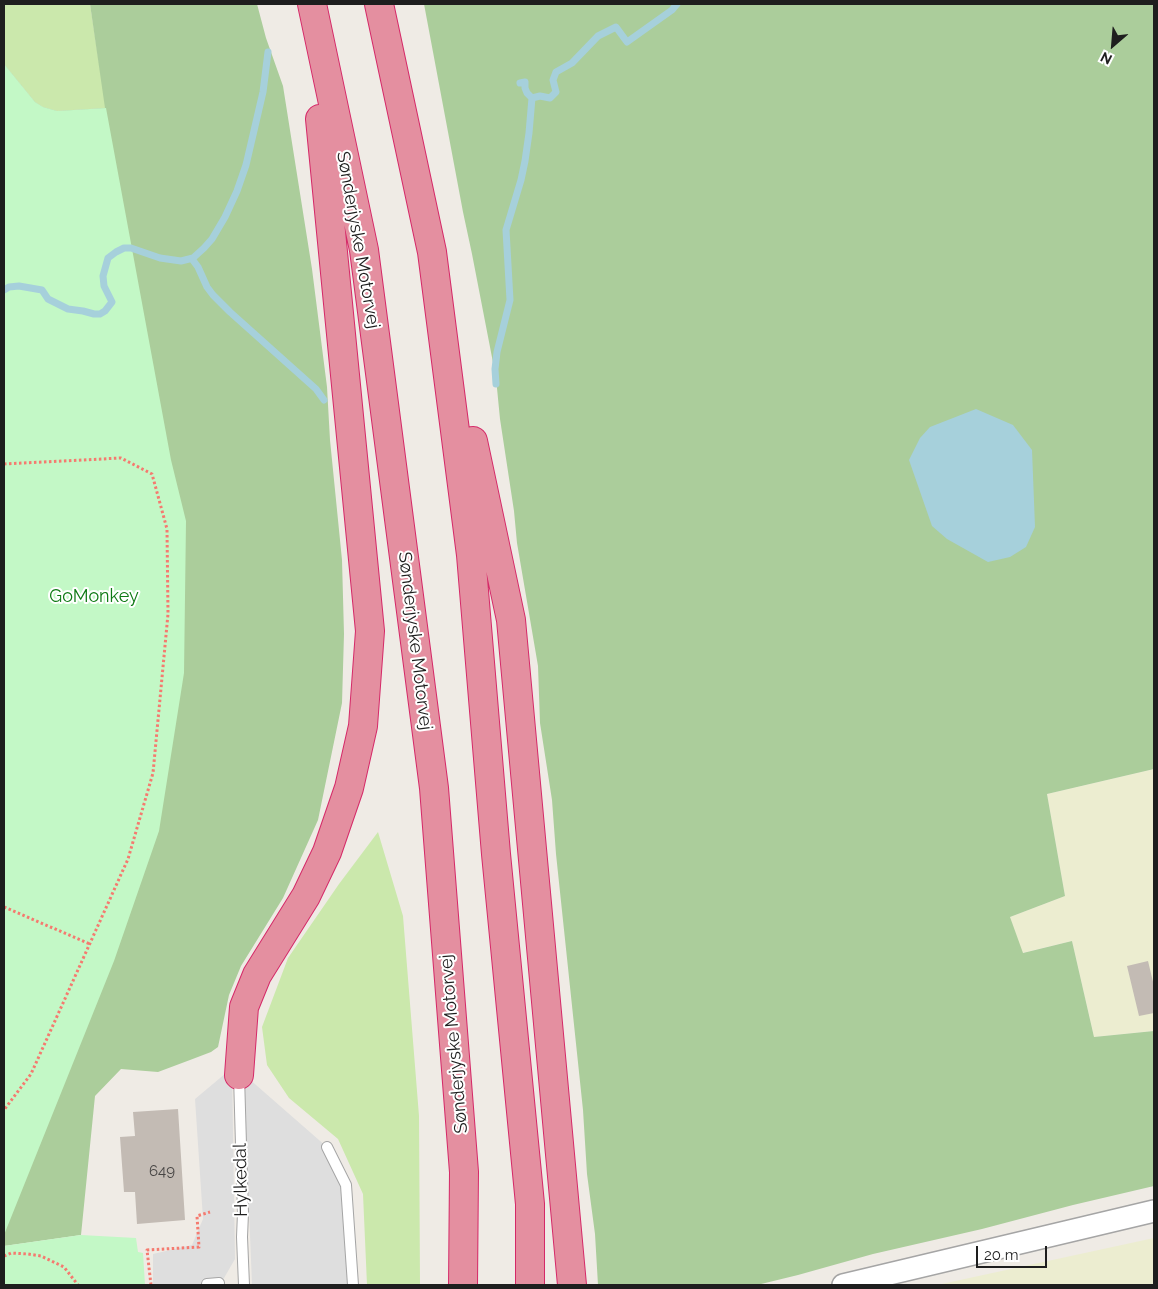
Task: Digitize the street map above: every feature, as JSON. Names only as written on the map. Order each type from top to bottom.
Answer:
[{"type":"highway","points":[[239,1075],[244,1006],[257,975],[306,896],[327,852],[349,788],[363,726],[370,631],[322,135],[305,4]]},
{"type":"highway","name":"Sønderjyske Motorvej","points":[[312,4],[364,250],[434,788],[464,1172],[464,1285]]},
{"type":"highway","points":[[379,4],[511,620],[572,1285]]},
{"type":"highway","points":[[432,252],[471,555],[496,854],[530,1204],[530,1285]]},
{"type":"street","points":[[842,1285],[1154,1211]]},
{"type":"lane","name":"Hylkedal","points":[[239,1075],[244,1285]]},
{"type":"lane","points":[[327,1147],[346,1185],[353,1285]]},
{"type":"lane","points":[[207,1285],[219,1283]]},
{"type":"path","points":[[4,464],[121,458],[152,474],[167,529],[168,614],[153,773],[128,859],[32,1074],[4,1110]]},
{"type":"path","points":[[4,908],[90,944]]},
{"type":"path","points":[[151,1285],[147,1250],[199,1247],[197,1216],[210,1212]]},
{"type":"path","points":[[4,1256],[11,1253],[41,1256],[64,1267],[78,1285]]},
{"type":"green space","points":[[4,4],[90,4],[106,108],[57,111],[43,107],[35,102],[4,64]]},
{"type":"green space","points":[[90,4],[257,4],[266,38],[283,86],[312,269],[327,387],[330,440],[342,560],[344,634],[342,703],[318,820],[283,898],[241,966],[229,995],[218,1047],[211,1052],[158,1072],[121,1069],[95,1096],[81,1235],[4,1246],[4,64],[35,102],[43,107],[57,111],[105,108]]},
{"type":"green space","points":[[424,4],[1154,4],[1154,769],[1047,794],[1065,896],[1010,917],[1023,953],[1072,941],[1094,1037],[1154,1031],[1154,1186],[873,1254],[757,1285],[598,1285],[595,1234],[587,1174],[583,1110],[552,800],[540,723],[538,666],[517,543],[496,378]]},
{"type":"green space","name":"GoMonkey","points":[[4,64],[35,102],[43,107],[57,111],[106,108],[171,460],[186,521],[184,673],[159,831],[114,961],[4,1235]]},
{"type":"green space","points":[[1154,769],[1154,1031],[1094,1037],[1072,941],[1022,953],[1010,917],[1065,896],[1047,794]]},
{"type":"green space","points":[[378,832],[403,916],[419,1116],[420,1285],[367,1285],[363,1194],[338,1139],[289,1098],[267,1065],[262,1027],[288,958],[339,884]]},
{"type":"green space","points":[[81,1235],[136,1238],[138,1252],[143,1253],[145,1285],[4,1285],[4,1246]]},
{"type":"green space","points":[[1154,1238],[1154,1285],[937,1285]]},
{"type":"shaded area","points":[[232,1068],[235,1259],[220,1285],[153,1285],[153,1254],[192,1245],[203,1219],[195,1099]]},
{"type":"shaded area","points":[[248,1078],[327,1147],[346,1185],[353,1285],[252,1285],[244,1083]]},
{"type":"water","points":[[976,409],[1013,425],[1032,450],[1035,527],[1026,547],[1010,557],[988,562],[947,539],[932,526],[909,460],[920,438],[930,427]]},
{"type":"building","points":[[1148,961],[1154,986],[1154,1013],[1139,1016],[1127,966]]},
{"type":"building","points":[[178,1109],[185,1220],[137,1224],[135,1192],[124,1192],[120,1137],[135,1136],[133,1112]]},
{"type":"waterway","points":[[520,83],[525,82],[527,93],[532,98],[540,96],[550,98],[556,92],[553,80],[556,72],[572,63],[598,36],[616,27],[627,42],[672,10],[677,4]]},
{"type":"waterway","points":[[4,290],[9,287],[19,286],[42,290],[48,299],[68,309],[100,314],[112,302],[104,286],[103,276],[108,258],[116,252],[124,248],[131,248],[160,258],[181,261],[193,258],[212,239],[237,191],[246,165],[263,92],[268,52]]},
{"type":"waterway","points":[[496,384],[497,352],[510,300],[506,230],[525,161],[532,98]]},
{"type":"waterway","points":[[192,259],[213,295],[316,389],[324,400]]}]
